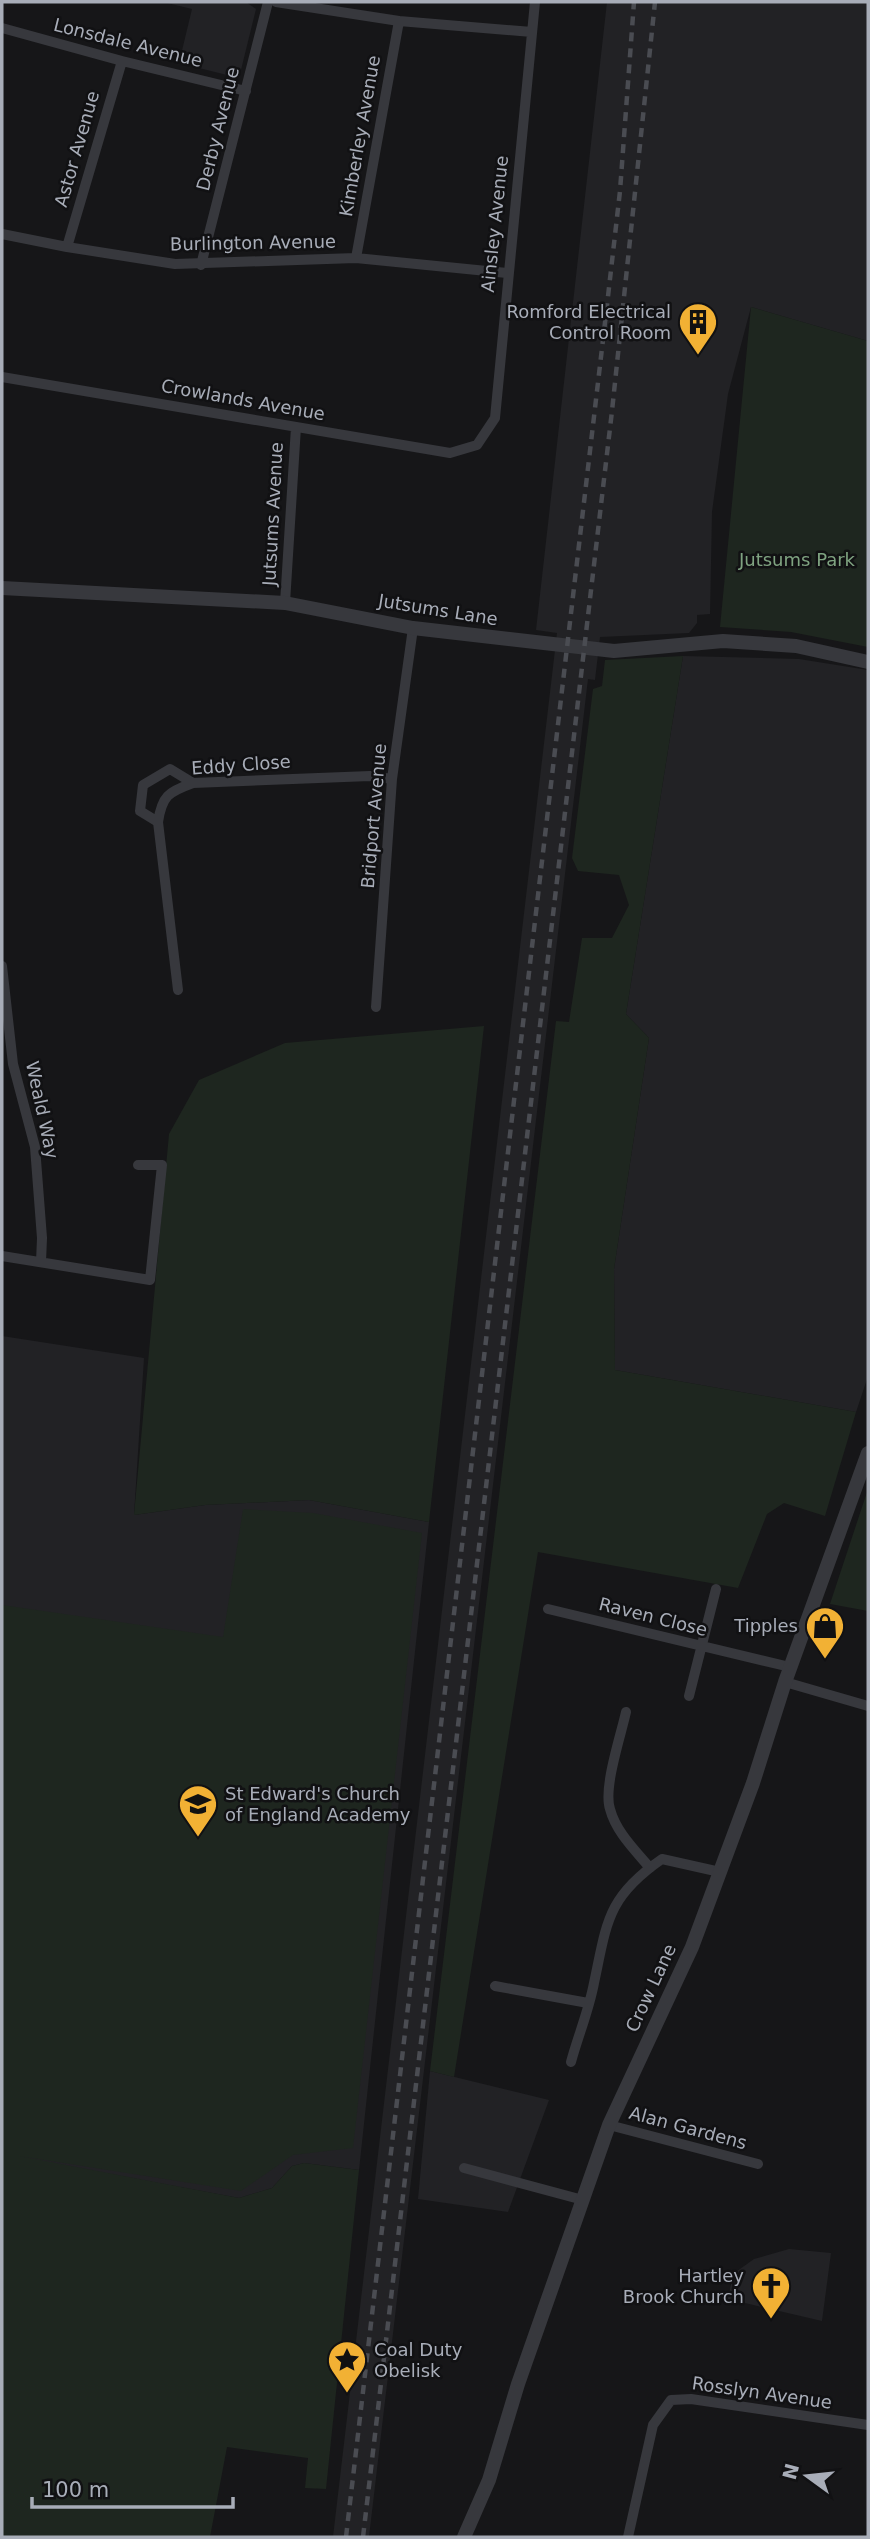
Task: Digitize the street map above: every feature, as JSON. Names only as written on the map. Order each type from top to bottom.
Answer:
[{"type":"street","name":"Derby Avenue","points":[[201,265],[268,2]]},
{"type":"street","points":[[276,2],[399,21],[532,32]]},
{"type":"street","name":"Ainsley Avenue","points":[[477,445],[495,418],[535,2]]},
{"type":"street","name":"Kimberley Avenue","points":[[356,258],[399,21]]},
{"type":"street","name":"Lonsdale Avenue","points":[[2,28],[246,91]]},
{"type":"street","name":"Astor Avenue","points":[[67,247],[122,61]]},
{"type":"street","name":"Burlington Avenue","points":[[2,234],[175,264],[356,258],[507,273]]},
{"type":"street","name":"Crowlands Avenue","points":[[2,376],[450,453],[477,445]]},
{"type":"street","name":"Jutsums Avenue","points":[[285,603],[296,427]]},
{"type":"street","name":"Jutsums Lane","points":[[2,588],[285,603],[413,628],[614,651],[711,641],[796,646],[868,662]]},
{"type":"street","name":"Bridport Avenue","points":[[376,1007],[392,779],[413,628]]},
{"type":"street","points":[[158,822],[140,811],[143,785],[170,769],[193,783]]},
{"type":"street","name":"Eddy Close","points":[[178,990],[158,822],[161,804],[172,790],[193,783],[370,776],[392,779]]},
{"type":"street","name":"Weald Way","points":[[2,966],[8,1064],[35,1147],[41,1262]]},
{"type":"street","points":[[2,1256],[150,1280],[162,1165],[138,1164]]},
{"type":"street","name":"Crow Lane","points":[[464,2537],[489,2480],[518,2384],[609,2125],[692,1947],[753,1783],[790,1667],[868,1453]]},
{"type":"street","points":[[689,1696],[716,1589]]},
{"type":"street","name":"Raven Close","points":[[548,1609],[790,1667]]},
{"type":"street","points":[[785,1682],[868,1706]]},
{"type":"street","points":[[626,1712],[610,1780],[609,1808],[624,1837],[650,1868]]},
{"type":"street","points":[[571,2062],[611,1910],[636,1877],[662,1859],[720,1872]]},
{"type":"street","points":[[495,1986],[588,2003]]},
{"type":"street","name":"Alan Gardens","points":[[609,2125],[758,2164]]},
{"type":"street","points":[[464,2168],[583,2200]]},
{"type":"street","name":"Rosslyn Avenue","points":[[628,2537],[653,2425],[671,2400],[691,2399],[868,2425]]},
{"type":"shaded area","points":[[163,2],[246,2],[256,9],[239,78],[179,63],[192,9]]},
{"type":"shaded area","points":[[607,2],[868,2],[868,341],[751,307],[728,394],[712,512],[710,614],[697,615],[697,623],[689,633],[600,637],[595,680],[588,679],[369,2537],[333,2537],[557,633],[536,630]]},
{"type":"shaded area","points":[[683,656],[799,659],[868,670],[868,1376],[856,1412],[615,1370],[614,1269],[649,1038],[626,1014]]},
{"type":"shaded area","name":"St Edward's Church of England Academy","points":[[2,1336],[144,1358],[134,1515],[205,1505],[309,1500],[429,1522],[359,2170],[304,2163],[292,2166],[272,2188],[239,2198],[2,2154]]},
{"type":"shaded area","points":[[430,2071],[549,2100],[508,2212],[418,2199]]},
{"type":"shaded area","points":[[789,2249],[831,2253],[822,2321],[728,2299],[733,2274],[754,2259]]},
{"type":"green space","name":"Jutsums Park","points":[[751,307],[868,341],[868,647],[791,632],[720,627]]},
{"type":"green space","points":[[683,656],[626,1014],[649,1038],[614,1269],[615,1370],[856,1412],[825,1516],[784,1503],[767,1514],[738,1588],[538,1552],[454,2077],[430,2071],[556,1021],[569,1022],[582,938],[612,938],[629,905],[619,875],[578,871],[572,858],[593,689],[602,686],[605,660]]},
{"type":"green space","points":[[484,1026],[429,1522],[309,1500],[205,1505],[134,1515],[169,1134],[199,1080],[285,1043]]},
{"type":"green space","points":[[868,1489],[868,1611],[830,1604]]},
{"type":"green space","name":"St Edward's Church of England Academy","points":[[243,1509],[313,1513],[422,1533],[353,2148],[293,2155],[241,2191],[19,2156],[239,2198],[272,2188],[292,2166],[304,2163],[359,2170],[326,2489],[305,2488],[308,2458],[227,2447],[210,2537],[2,2537],[2,1605],[223,1637]]},
{"type":"railway","points":[[346,2537],[620,191],[634,2]]},
{"type":"railway","points":[[363,2537],[612,411],[655,2]]},
{"type":"place","name":"Romford Electrical Control Room","points":[[698,356]]},
{"type":"place","name":"Tipples","points":[[825,1660]]},
{"type":"place","name":"St Edward's Church of England Academy","points":[[198,1838]]},
{"type":"place","name":"Hartley Brook Church","points":[[771,2320]]},
{"type":"place","name":"Coal Duty Obelisk","points":[[347,2394]]}]
